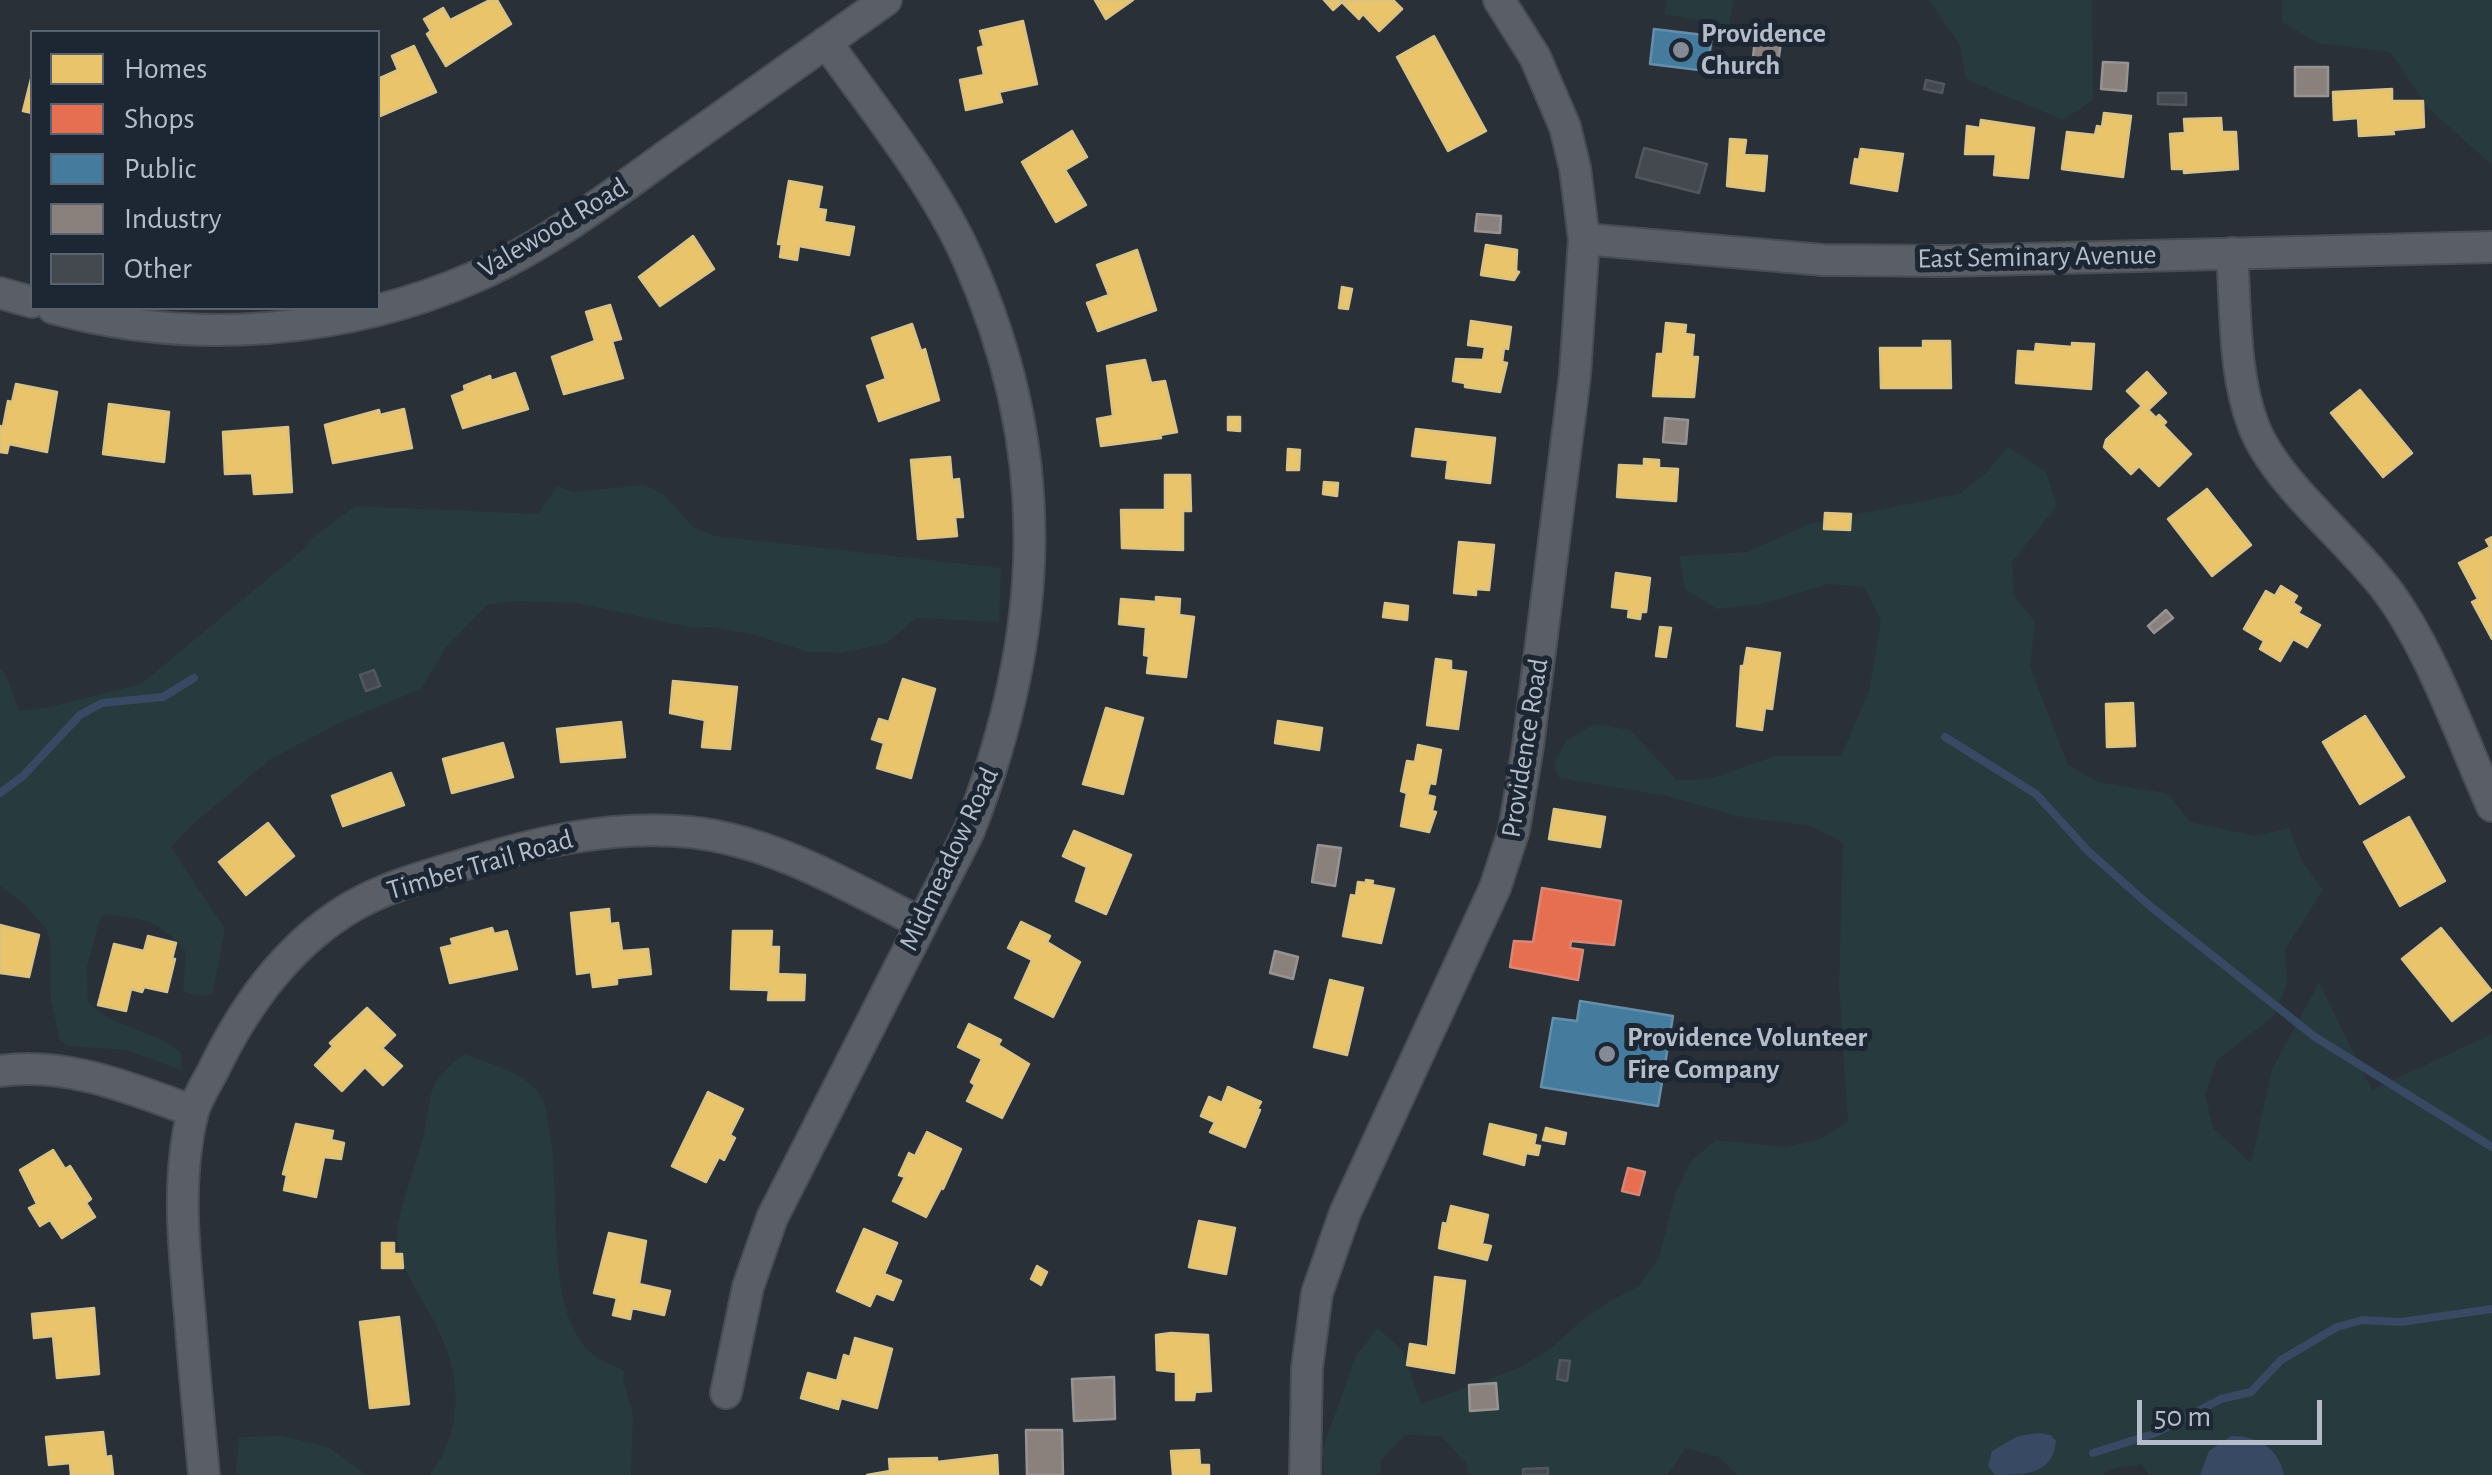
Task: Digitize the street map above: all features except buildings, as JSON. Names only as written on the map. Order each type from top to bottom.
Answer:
[{"type":"street","name":"Valewood Road","points":[[380,308],[478,275],[568,225],[886,0]]},
{"type":"street","name":"Providence Road","points":[[1305,1475],[1310,1331],[1317,1293],[1330,1252],[1481,920],[1514,830],[1528,746],[1574,375],[1584,239],[1575,168],[1564,127],[1535,57],[1500,0]]},
{"type":"street","name":"Midmeadow Road","points":[[726,1393],[748,1287],[772,1218],[969,831],[994,766],[1012,702],[1026,619],[1032,540],[1026,465],[1011,385],[992,321],[966,256],[928,189],[826,42]]},
{"type":"street","name":"East Seminary Avenue","points":[[1584,239],[1824,260],[1946,261],[2492,247]]},
{"type":"street","points":[[2232,253],[2242,386],[2254,429],[2275,463],[2362,557],[2392,597],[2417,641],[2492,806]]},
{"type":"street","points":[[0,292],[30,301]]},
{"type":"street","name":"Valewood Road","points":[[64,310],[155,326],[249,329],[338,320],[373,310]]},
{"type":"street","name":"Timber Trail Road","points":[[204,1475],[183,1245],[184,1180],[194,1111],[238,1024],[265,983],[306,940],[352,906],[404,882],[526,845],[598,832],[692,832],[748,844],[799,862],[921,924]]},
{"type":"street","points":[[0,1071],[61,1072],[108,1080],[194,1111]]},
{"type":"green space","points":[[1667,0],[1734,0],[1729,26],[1664,14]]},
{"type":"green space","points":[[1929,0],[2092,0],[2093,100],[2063,120],[1966,79],[1960,45]]},
{"type":"green space","points":[[2282,0],[2492,0],[2492,165],[2430,110],[2390,52],[2318,43],[2282,22]]},
{"type":"green space","points":[[2008,447],[2046,472],[2057,506],[2012,562],[2014,596],[2035,622],[2030,667],[2068,765],[2098,782],[2167,793],[2190,822],[2255,836],[2289,828],[2302,861],[2323,890],[2285,949],[2287,983],[2274,1016],[2217,1060],[2205,1094],[2213,1128],[2251,1163],[2272,1069],[2319,983],[2372,1090],[2492,1034],[2492,1475],[2148,1475],[2142,1464],[2107,1470],[2104,1475],[1737,1475],[1719,1457],[1685,1448],[1668,1475],[1468,1475],[1466,1463],[1441,1436],[1405,1435],[1381,1460],[1380,1475],[1324,1475],[1322,1450],[1356,1356],[1378,1328],[1403,1351],[1421,1404],[1519,1368],[1549,1350],[1581,1321],[1639,1286],[1659,1257],[1676,1192],[1691,1161],[1716,1140],[1786,1147],[1821,1139],[1848,1121],[1839,984],[1843,842],[1811,826],[1736,816],[1668,796],[1559,778],[1554,765],[1566,741],[1594,724],[1630,730],[1677,780],[1710,779],[1775,756],[1841,756],[1869,691],[1881,620],[1864,587],[1828,584],[1757,605],[1717,609],[1685,589],[1679,556],[1748,552],[1809,524],[1959,494],[1985,474]]},
{"type":"green space","points":[[644,485],[663,494],[693,527],[715,536],[1001,568],[999,622],[916,618],[887,643],[842,653],[808,652],[755,635],[713,627],[693,628],[577,603],[512,601],[487,605],[447,646],[421,689],[343,721],[269,760],[171,847],[225,929],[213,992],[205,996],[186,993],[186,952],[159,927],[106,914],[100,919],[87,967],[88,1002],[110,1018],[170,1045],[181,1053],[182,1070],[126,1050],[68,1046],[60,1040],[51,1000],[47,930],[24,904],[0,886],[0,668],[19,711],[141,684],[355,506],[538,514],[557,486],[573,492]]},
{"type":"green space","points":[[464,1054],[522,1078],[543,1100],[553,1153],[557,1246],[566,1307],[575,1332],[590,1352],[624,1370],[633,1415],[631,1475],[430,1475],[449,1441],[455,1387],[447,1350],[404,1266],[397,1233],[432,1091],[442,1074]]},
{"type":"green space","points":[[282,1436],[328,1447],[367,1475],[236,1475],[239,1437]]},
{"type":"water","points":[[2051,1435],[2056,1441],[2054,1452],[2043,1467],[2026,1473],[1995,1475],[1988,1466],[1992,1451],[2018,1436]]},
{"type":"water","points":[[2231,1436],[2265,1445],[2277,1457],[2284,1475],[2200,1475],[2209,1451]]},
{"type":"waterway","points":[[0,793],[23,776],[80,715],[102,703],[163,697],[194,678]]},
{"type":"waterway","points":[[1945,737],[2036,794],[2088,851],[2150,906],[2315,1037],[2492,1147]]},
{"type":"waterway","points":[[2093,1453],[2156,1433],[2221,1399],[2251,1392],[2281,1360],[2337,1327],[2362,1320],[2401,1322],[2492,1309]]},
{"type":"place","name":"Providence Church","points":[[1681,50]]},
{"type":"place","name":"Providence Volunteer Fire Company","points":[[1607,1054]]}]
